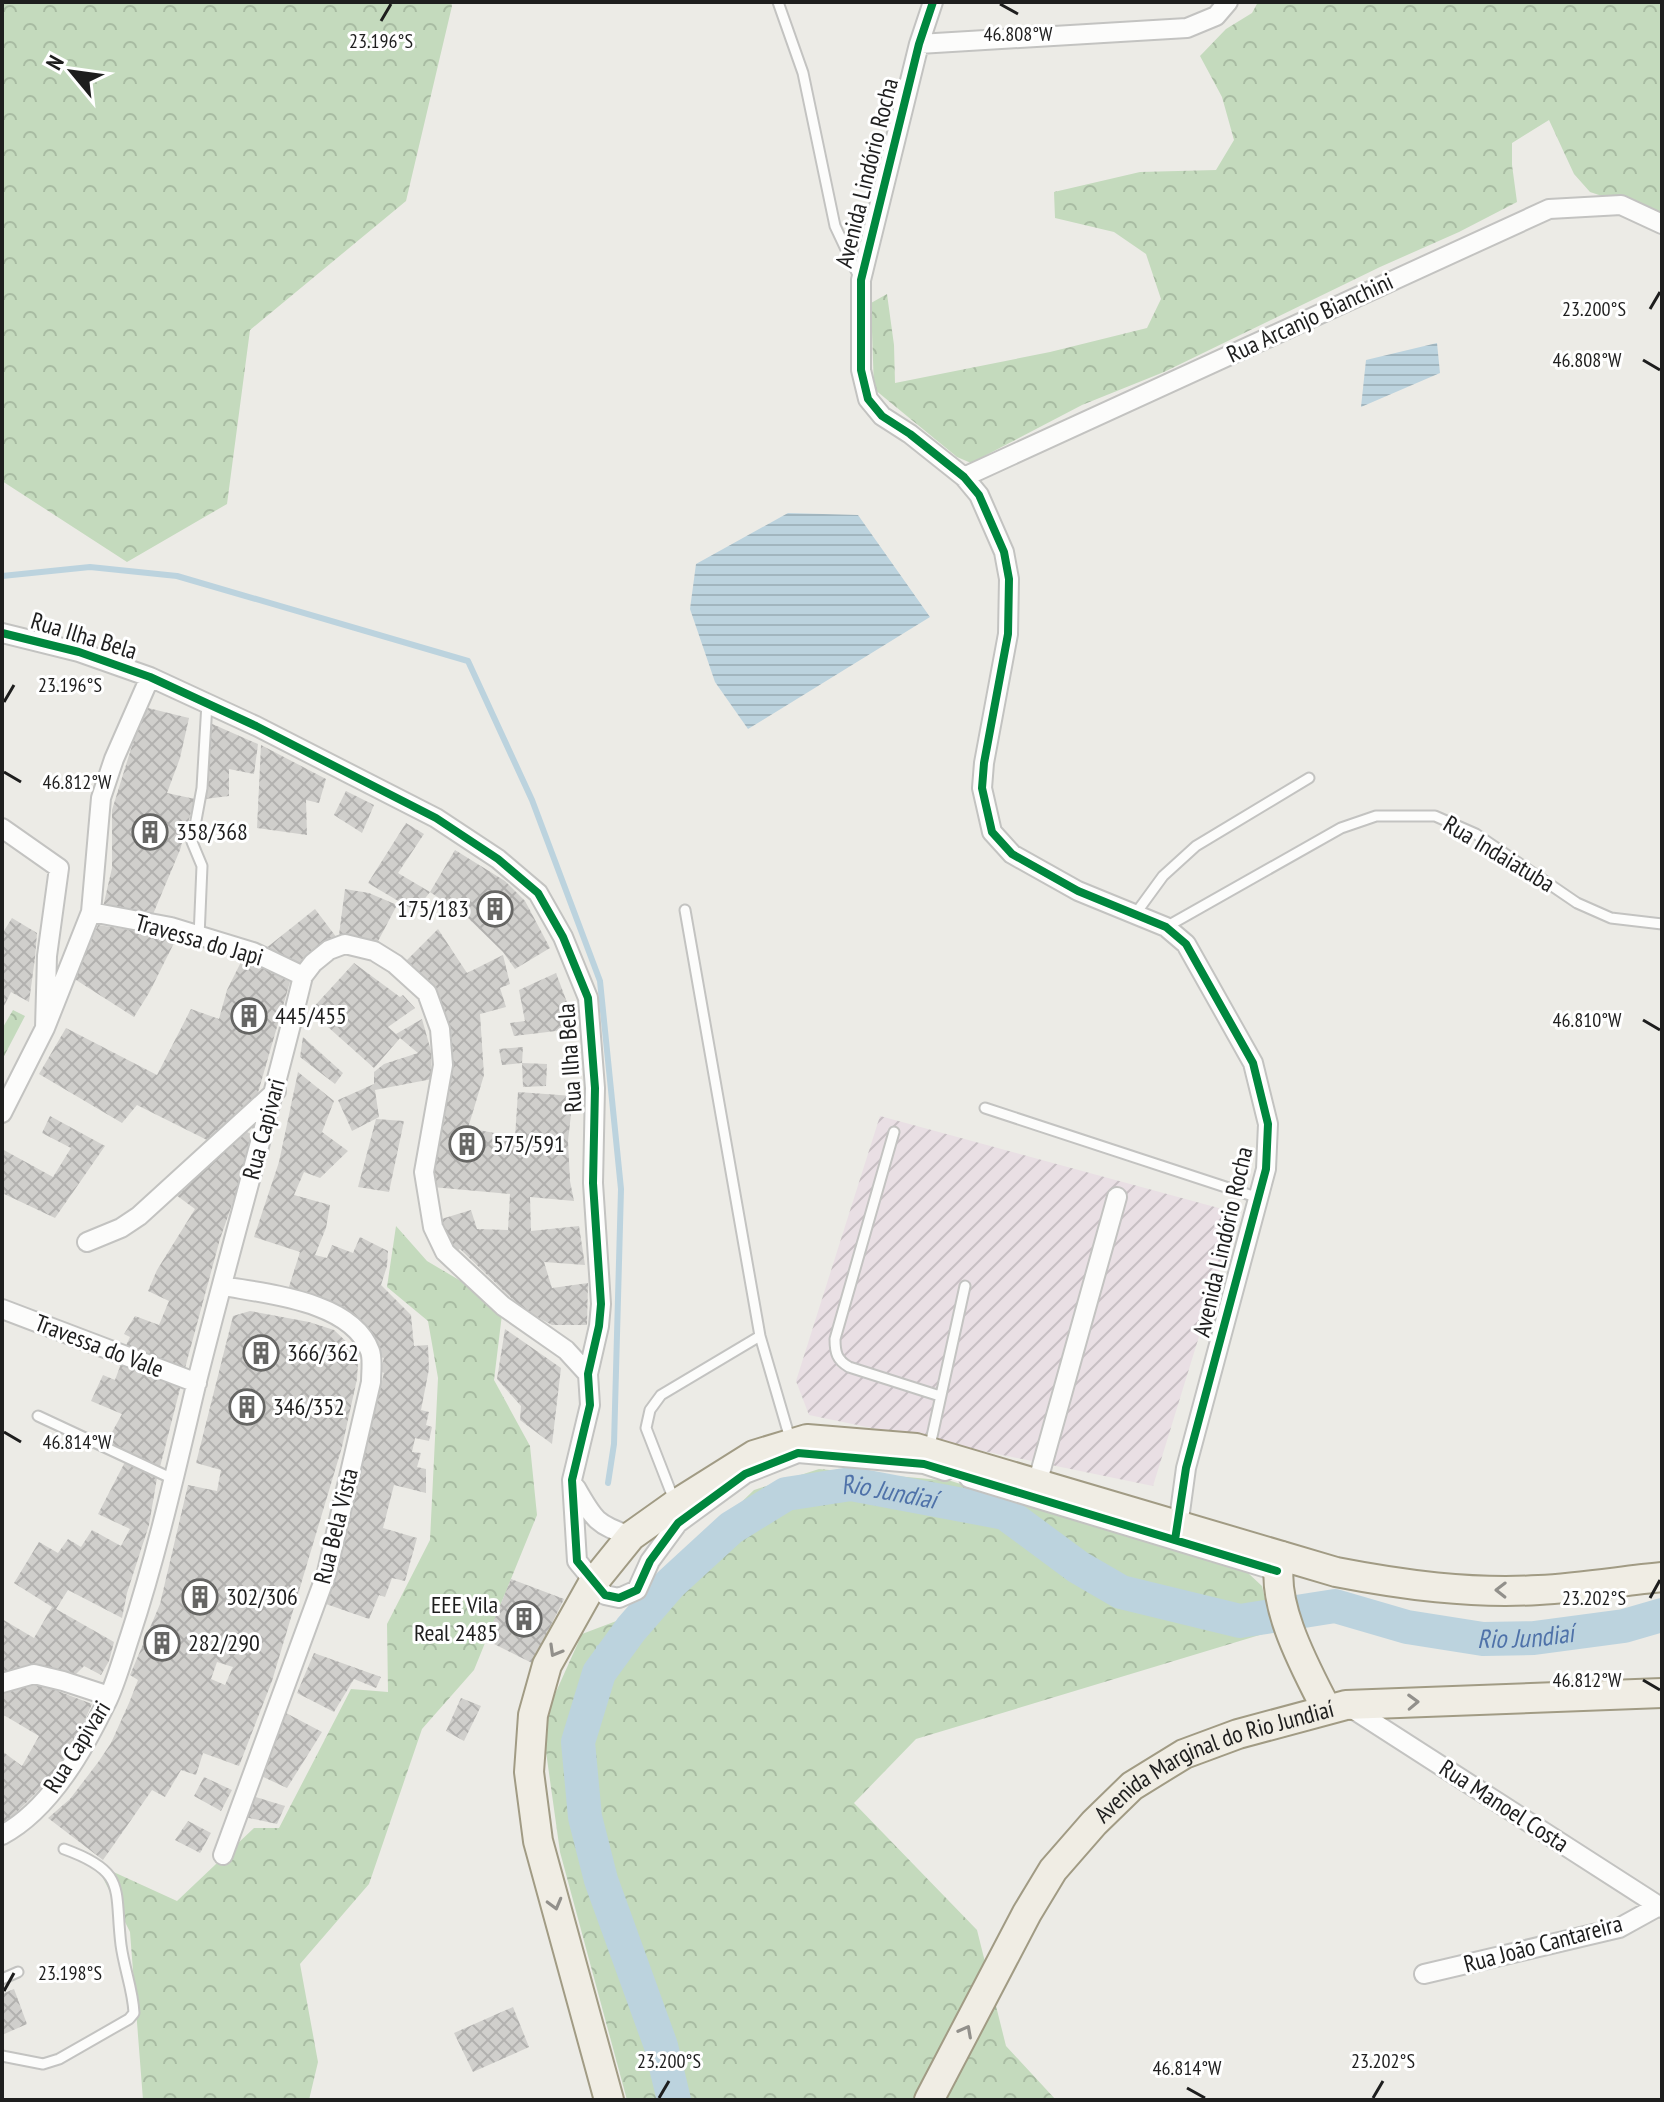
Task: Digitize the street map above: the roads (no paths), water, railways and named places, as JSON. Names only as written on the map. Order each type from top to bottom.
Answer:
[{"type":"main road","points":[[609,2100],[538,1841],[529,1772],[533,1715],[547,1665],[593,1583],[631,1536],[677,1513],[754,1455],[790,1450],[807,1439],[916,1448],[926,1458],[1177,1533],[1279,1571],[1336,1572],[1403,1585],[1454,1590],[1538,1590],[1662,1577]]},
{"type":"main road","points":[[1279,1571],[1292,1637],[1302,1660],[1336,1707]]},
{"type":"main road","name":"Avenida Marginal do Rio Jundiaí","points":[[929,2100],[1027,1913],[1053,1870],[1132,1786],[1184,1754],[1238,1734],[1336,1707],[1662,1693]]},
{"type":"street","name":"Avenida Lindório Rocha","points":[[933,2],[919,44],[861,280],[861,370],[868,399],[882,416],[964,477],[979,495],[1004,552],[1009,579],[1008,634],[982,788],[992,832],[1012,854],[1078,891],[1166,927],[1186,944],[1253,1063],[1268,1124],[1266,1169],[1186,1468],[1177,1533]]},
{"type":"street","points":[[919,44],[1187,28],[1216,16],[1228,2]]},
{"type":"street","name":"Rua Arcanjo Bianchini","points":[[964,477],[1549,209],[1621,205],[1662,224]]},
{"type":"street","name":"Rua Ilha Bela","points":[[2,633],[79,652],[150,677],[207,703],[436,818],[498,859],[538,893],[588,998],[595,1088],[593,1183],[601,1304],[588,1374],[590,1405],[572,1480],[577,1561],[593,1583]]},
{"type":"street","points":[[2,1113],[45,1028],[91,912],[101,798],[114,759],[150,677]]},
{"type":"street","points":[[3,830],[59,868],[47,956],[45,1028]]},
{"type":"street","name":"Travessa do Japi","points":[[91,912],[171,927],[253,952],[303,976]]},
{"type":"street","points":[[303,976],[329,950],[345,944],[374,951],[395,964],[427,993],[440,1029],[443,1065],[424,1172],[433,1227],[445,1252],[503,1306],[566,1350],[588,1374]]},
{"type":"street","name":"Rua Capivari","points":[[2,1835],[14,1828],[48,1795],[83,1746],[109,1696],[141,1603],[276,1091],[303,976]]},
{"type":"street","points":[[87,1242],[121,1228],[139,1216],[276,1091]]},
{"type":"street","points":[[1035,1491],[1117,1197]]},
{"type":"street","name":"Rua Bela Vista","points":[[223,1286],[300,1301],[352,1322],[370,1351],[371,1382],[327,1572],[223,1855]]},
{"type":"street","name":"Travessa do Vale","points":[[2,1309],[197,1383]]},
{"type":"street","points":[[572,1480],[588,1510],[603,1527],[631,1536]]},
{"type":"street","points":[[593,1583],[605,1595],[619,1598],[637,1590],[677,1513]]},
{"type":"street","points":[[577,1555],[603,1527]]},
{"type":"street","points":[[2,1683],[34,1674],[109,1696]]},
{"type":"street","name":"Rua Manoel Costa","points":[[1336,1707],[1660,1907]]},
{"type":"street","name":"Rua João Cantareira","points":[[1424,1974],[1619,1928],[1660,1907]]},
{"type":"lane","points":[[778,2],[803,73],[835,226],[861,280]]},
{"type":"lane","points":[[199,937],[202,866],[192,842],[202,788],[207,703]]},
{"type":"lane","points":[[1136,913],[1163,876],[1196,846],[1309,778]]},
{"type":"lane","name":"Rua Indaiatuba","points":[[1166,927],[1341,828],[1376,816],[1435,816],[1476,834],[1577,903],[1611,918],[1662,924]]},
{"type":"lane","points":[[685,910],[760,1336],[790,1450]]},
{"type":"lane","points":[[985,1108],[1259,1198]]},
{"type":"lane","points":[[894,1132],[835,1339],[835,1352],[840,1361],[849,1367],[940,1396]]},
{"type":"lane","points":[[926,1458],[965,1286]]},
{"type":"lane","points":[[677,1513],[646,1428],[650,1410],[661,1395],[760,1336]]},
{"type":"lane","points":[[38,1416],[173,1479]]},
{"type":"lane","points":[[2,2056],[43,2064],[59,2059],[129,2019],[134,2013],[121,1944],[118,1894],[110,1877],[93,1860],[64,1849]]},
{"type":"lane","points":[[2,1979],[18,1972]]},
{"type":"water","points":[[1437,343],[1440,373],[1361,407],[1366,360]]},
{"type":"water","points":[[788,513],[858,515],[930,617],[748,729],[715,682],[690,609],[696,564]]},
{"type":"waterway","points":[[2,576],[90,567],[177,576],[468,661],[532,800],[600,981],[621,1189],[614,1444],[608,1483]]},
{"type":"waterway","name":"Rio Jundiaí","points":[[674,2100],[661,2046],[601,1880],[585,1817],[578,1742],[599,1673],[631,1629],[670,1584],[731,1528],[786,1494],[851,1484],[1005,1513],[1078,1567],[1121,1592],[1240,1621],[1335,1606],[1407,1627],[1483,1639],[1534,1638],[1624,1626],[1662,1615]]},
{"type":"waterway","points":[[599,1648],[599,1673]]},
{"type":"place","name":"358/368","points":[[150,832]]},
{"type":"place","name":"175/183","points":[[495,909]]},
{"type":"place","name":"445/455","points":[[249,1016]]},
{"type":"place","name":"575/591","points":[[467,1144]]},
{"type":"place","name":"366/362","points":[[261,1353]]},
{"type":"place","name":"346/352","points":[[247,1407]]},
{"type":"place","name":"302/306","points":[[200,1597]]},
{"type":"place","name":"EEE Vila Real 2485","points":[[524,1619]]},
{"type":"place","name":"282/290","points":[[162,1643]]}]
